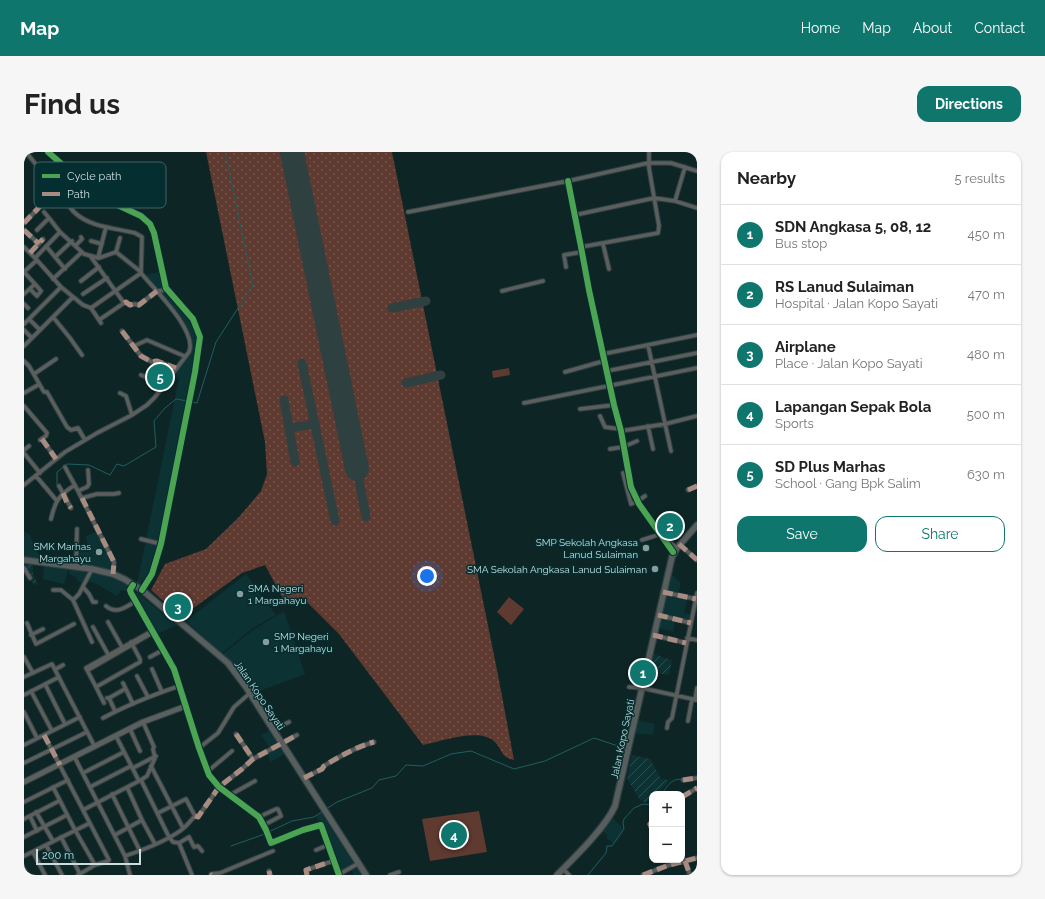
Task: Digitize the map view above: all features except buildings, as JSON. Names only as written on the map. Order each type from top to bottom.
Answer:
[{"type":"main road","name":"Jalan Kopo Sayati","points":[[557,875],[598,831],[616,806],[640,686],[663,592],[676,548],[697,525]]},
{"type":"main road","name":"Jalan Kopo Sayati","points":[[24,560],[92,569],[113,574],[133,584],[228,663],[250,693],[366,875]]},
{"type":"street","points":[[48,152],[59,162]]},
{"type":"street","points":[[566,267],[565,254],[603,244],[658,233],[659,226],[648,163],[649,152]]},
{"type":"street","points":[[25,153],[34,164]]},
{"type":"street","points":[[408,212],[568,181],[648,163],[666,162],[697,171]]},
{"type":"street","points":[[675,201],[685,167]]},
{"type":"street","points":[[568,181],[582,249],[588,290],[632,487],[638,501],[664,538],[676,548],[697,560]]},
{"type":"street","points":[[575,215],[654,198],[675,201],[697,208]]},
{"type":"street","points":[[24,223],[39,208]]},
{"type":"street","points":[[71,208],[78,216],[88,221],[106,227],[135,233],[142,237],[141,272],[117,292],[91,308]]},
{"type":"street","points":[[124,208],[141,216],[150,224],[154,233],[167,290],[193,319],[200,337],[190,401],[161,544],[152,574],[142,590]]},
{"type":"street","points":[[44,212],[60,232],[72,241],[82,252],[91,257],[98,258],[116,252]]},
{"type":"street","points":[[37,230],[49,218]]},
{"type":"street","points":[[98,258],[106,227]]},
{"type":"street","points":[[24,230],[39,244]]},
{"type":"street","points":[[30,289],[37,296],[41,291],[24,272],[60,232]]},
{"type":"street","points":[[76,245],[82,239],[81,237]]},
{"type":"street","points":[[116,252],[120,238]]},
{"type":"street","points":[[30,253],[43,239]]},
{"type":"street","points":[[55,258],[72,241]]},
{"type":"street","points":[[91,241],[102,244]]},
{"type":"street","points":[[603,244],[609,269]]},
{"type":"street","points":[[46,246],[65,269]]},
{"type":"street","points":[[24,247],[61,287],[85,306],[91,308],[100,322],[124,303]]},
{"type":"street","points":[[53,279],[82,252]]},
{"type":"street","points":[[24,485],[56,459],[85,440],[132,415],[150,402],[189,351],[190,346],[184,328],[177,316],[141,272],[116,252]]},
{"type":"street","points":[[91,257],[124,303],[126,302],[130,306],[134,304],[139,305],[157,291],[167,290]]},
{"type":"street","points":[[81,281],[99,267]]},
{"type":"street","points":[[83,294],[107,278]]},
{"type":"street","points":[[502,291],[543,281]]},
{"type":"street","points":[[24,294],[34,284]]},
{"type":"street","points":[[24,324],[61,287]]},
{"type":"street","points":[[24,346],[73,297]]},
{"type":"street","points":[[24,304],[28,308]]},
{"type":"street","points":[[53,317],[82,355]]},
{"type":"street","points":[[29,319],[40,330]]},
{"type":"street","points":[[24,330],[32,338]]},
{"type":"street","points":[[122,331],[141,356],[152,362],[157,361],[176,368]]},
{"type":"street","points":[[603,354],[697,335]]},
{"type":"street","points":[[134,346],[147,340],[184,356]]},
{"type":"street","points":[[648,345],[671,451]]},
{"type":"street","points":[[607,371],[697,353]]},
{"type":"street","points":[[34,374],[56,359]]},
{"type":"street","points":[[24,361],[34,374],[44,392],[47,392],[67,427],[71,430],[79,429],[85,440]]},
{"type":"street","points":[[565,372],[604,361]]},
{"type":"street","points":[[524,403],[654,378],[697,368]]},
{"type":"street","points":[[141,375],[163,385]]},
{"type":"street","points":[[24,393],[38,385]]},
{"type":"street","points":[[120,393],[126,396],[132,415]]},
{"type":"street","points":[[580,409],[614,405]]},
{"type":"street","points":[[24,406],[47,433],[47,436],[41,439],[56,459]]},
{"type":"street","points":[[600,416],[605,427],[620,430],[665,424],[697,416]]},
{"type":"street","points":[[648,426],[653,449]]},
{"type":"street","points":[[610,449],[623,448],[637,441]]},
{"type":"street","points":[[29,446],[24,451],[40,473]]},
{"type":"street","points":[[65,467],[114,562],[113,574]]},
{"type":"street","points":[[78,491],[87,487],[89,484],[88,470]]},
{"type":"street","points":[[623,472],[631,504],[645,496]]},
{"type":"street","points":[[36,476],[57,501]]},
{"type":"street","points":[[51,519],[54,506],[57,501],[63,493],[75,485]]},
{"type":"street","points":[[59,486],[71,508]]},
{"type":"street","points":[[688,490],[697,486]]},
{"type":"street","points":[[82,498],[97,494],[114,494],[118,492]]},
{"type":"street","points":[[76,567],[77,528]]},
{"type":"street","points":[[642,540],[661,534]]},
{"type":"street","points":[[141,539],[161,544]]},
{"type":"street","points":[[24,568],[30,578]]},
{"type":"street","points":[[74,600],[78,596],[92,569]]},
{"type":"street","points":[[133,584],[130,590],[174,669],[207,772],[219,787],[259,817],[272,843],[303,830],[320,825],[322,827],[338,875],[359,863]]},
{"type":"street","points":[[82,587],[90,594],[93,602],[96,602]]},
{"type":"street","points":[[53,590],[61,590],[74,600],[92,642]]},
{"type":"street","points":[[663,592],[696,599]]},
{"type":"street","points":[[667,728],[668,722],[672,718],[697,593]]},
{"type":"street","points":[[106,606],[112,610],[119,610],[136,601]]},
{"type":"street","points":[[658,615],[690,622]]},
{"type":"street","points":[[108,622],[122,647]]},
{"type":"street","points":[[27,623],[36,644],[74,624]]},
{"type":"street","points":[[93,627],[110,656]]},
{"type":"street","points":[[24,631],[29,629]]},
{"type":"street","points":[[31,635],[43,630]]},
{"type":"street","points":[[104,703],[87,669],[153,632]]},
{"type":"street","points":[[653,636],[686,643]]},
{"type":"street","points":[[687,638],[697,640]]},
{"type":"street","points":[[110,656],[122,647],[132,644]]},
{"type":"street","points":[[96,687],[140,662],[140,659],[132,644]]},
{"type":"street","points":[[150,657],[163,650]]},
{"type":"street","points":[[25,659],[33,673]]},
{"type":"street","points":[[24,677],[52,664],[95,747]]},
{"type":"street","points":[[56,670],[63,665]]},
{"type":"street","points":[[152,669],[162,692]]},
{"type":"street","points":[[137,676],[148,697]]},
{"type":"street","points":[[24,695],[59,677]]},
{"type":"street","points":[[123,683],[133,704]]},
{"type":"street","points":[[45,684],[65,724]]},
{"type":"street","points":[[103,718],[115,711],[148,697],[179,686]]},
{"type":"street","points":[[629,687],[640,686],[694,700]]},
{"type":"street","points":[[688,721],[697,688]]},
{"type":"street","points":[[115,711],[108,698],[125,689]]},
{"type":"street","points":[[31,692],[52,731]]},
{"type":"street","points":[[199,748],[220,730],[234,707],[250,693]]},
{"type":"street","points":[[24,782],[75,758],[143,722],[186,706]]},
{"type":"street","points":[[24,712],[37,738]]},
{"type":"street","points":[[24,745],[80,717]]},
{"type":"street","points":[[143,722],[156,756],[147,776]]},
{"type":"street","points":[[274,730],[290,722]]},
{"type":"street","points":[[130,729],[140,751]]},
{"type":"street","points":[[24,763],[87,732]]},
{"type":"street","points":[[236,734],[253,758]]},
{"type":"street","points":[[44,735],[109,860],[95,865],[79,874],[61,837]]},
{"type":"street","points":[[125,857],[155,844],[184,828],[196,816],[219,787],[242,769],[253,758],[297,735]]},
{"type":"street","points":[[116,736],[158,813],[169,837],[173,842],[179,843],[190,837],[194,847],[198,846],[202,851]]},
{"type":"street","points":[[304,778],[322,769],[324,766],[345,753],[374,742]]},
{"type":"street","points":[[83,773],[124,752]]},
{"type":"street","points":[[207,772],[232,752]]},
{"type":"street","points":[[90,787],[156,756]]},
{"type":"street","points":[[75,758],[115,835],[125,857],[130,875]]},
{"type":"street","points":[[151,766],[184,828]]},
{"type":"street","points":[[83,810],[155,773]]},
{"type":"street","points":[[683,780],[696,779],[697,784]]},
{"type":"street","points":[[24,802],[68,780]]},
{"type":"street","points":[[230,795],[255,781]]},
{"type":"street","points":[[53,787],[67,816],[95,865]]},
{"type":"street","points":[[127,787],[155,844]]},
{"type":"street","points":[[685,795],[697,788]]},
{"type":"street","points":[[112,794],[140,851]]},
{"type":"street","points":[[158,813],[186,799],[196,816]]},
{"type":"street","points":[[24,819],[59,801]]},
{"type":"street","points":[[259,817],[278,809],[281,817],[264,825]]},
{"type":"street","points":[[36,812],[53,841]]},
{"type":"street","points":[[30,816],[37,831]]},
{"type":"street","points":[[24,837],[67,816]]},
{"type":"street","points":[[115,835],[142,820]]},
{"type":"street","points":[[24,856],[90,823]]},
{"type":"street","points":[[179,843],[192,875]]},
{"type":"street","points":[[46,845],[62,875]]},
{"type":"street","points":[[316,850],[328,845]]},
{"type":"street","points":[[211,875],[220,873],[274,851]]},
{"type":"street","points":[[33,852],[45,875]]},
{"type":"street","points":[[690,875],[685,861],[697,858]]},
{"type":"street","points":[[307,875],[307,869],[333,861]]},
{"type":"street","points":[[643,875],[669,863]]},
{"type":"street","points":[[24,869],[27,875]]},
{"type":"street","points":[[564,869],[569,875]]},
{"type":"street","points":[[390,875],[399,872]]},
{"type":"shaded area","points":[[206,152],[392,152],[514,760],[506,757],[495,742],[480,736],[460,736],[423,745],[339,634],[302,597],[285,602],[265,565],[242,573],[181,617],[151,590],[165,564],[206,549],[239,517],[261,491],[267,474],[265,442]]},
{"type":"shaded area","points":[[159,272],[163,287],[188,317],[195,329],[198,340],[196,357],[156,550],[149,573],[139,585],[137,584],[179,378],[171,376],[193,346],[189,333],[182,319],[145,275]]},
{"type":"shaded area","points":[[509,368],[510,375],[493,378],[492,371]]},
{"type":"shaded area","name":"SMK Marhas Margahayu","points":[[98,531],[114,567],[114,572],[77,565],[77,550],[89,552],[86,536]]},
{"type":"shaded area","points":[[24,532],[29,534],[41,559],[24,557]]},
{"type":"shaded area","points":[[24,562],[33,564],[33,574],[38,584],[34,585],[24,570]]},
{"type":"shaded area","points":[[44,566],[68,570],[64,584],[43,579]]},
{"type":"shaded area","points":[[70,569],[111,578],[129,586],[126,591],[121,590],[117,596],[97,584],[85,580],[83,584],[77,580],[77,578],[69,574]]},
{"type":"shaded area","name":"SMA Negeri 1 Margahayu","points":[[246,574],[276,615],[253,628],[222,653],[186,621]]},
{"type":"shaded area","points":[[671,574],[681,583],[678,595],[688,598],[684,613],[692,615],[691,620],[675,619],[673,632],[659,628]]},
{"type":"shaded area","points":[[132,589],[177,625],[157,634]]},
{"type":"shaded area","points":[[509,597],[524,609],[511,625],[497,612]]},
{"type":"shaded area","name":"SMP Negeri 1 Margahayu","points":[[284,611],[305,674],[254,693],[223,654],[253,630]]},
{"type":"shaded area","points":[[653,654],[672,660],[669,675],[650,672]]},
{"type":"shaded area","points":[[638,720],[655,724],[653,735],[635,733]]},
{"type":"shaded area","points":[[269,731],[284,754],[271,762],[266,752],[270,748],[261,735]]},
{"type":"shaded area","points":[[632,755],[650,759],[661,779],[669,780],[659,791],[649,791],[649,800],[646,803],[640,800],[627,778]]},
{"type":"shaded area","points":[[479,811],[487,852],[430,861],[422,819]]},
{"type":"shaded area","points":[[321,813],[361,875],[354,875],[350,868],[338,873],[325,830],[316,817]]},
{"type":"shaded area","points":[[613,818],[624,829],[614,844],[607,838],[607,835],[602,830]]},
{"type":"waterway","points":[[191,402],[197,403],[216,342],[253,285],[225,152]]},
{"type":"waterway","points":[[57,485],[57,472],[67,464],[89,465],[110,475],[117,464],[124,466],[156,447],[154,421],[165,408],[176,399],[188,401]]},
{"type":"waterway","points":[[326,809],[337,802],[372,788],[379,780],[396,776],[406,765],[423,766],[451,754],[471,751],[514,769],[545,761],[594,738],[618,746],[622,760]]},
{"type":"waterway","points":[[664,791],[674,780],[682,779]]},
{"type":"waterway","points":[[588,875],[606,853],[607,846],[612,846],[624,829],[624,819],[634,808],[643,804],[649,805]]},
{"type":"waterway","points":[[231,846],[262,835],[292,821],[314,817],[322,812]]},
{"type":"taxiway","points":[[392,308],[426,301]]},
{"type":"taxiway","points":[[302,363],[335,521]]},
{"type":"taxiway","points":[[406,383],[441,375]]},
{"type":"taxiway","points":[[284,400],[295,462]]},
{"type":"taxiway","points":[[289,428],[315,424]]},
{"type":"taxiway","points":[[357,469],[366,517]]},
{"type":"runway","points":[[292,152],[357,469]]},
{"type":"marked path","points":[[24,223],[38,208]]},
{"type":"marked path","points":[[24,230],[39,244]]},
{"type":"marked path","points":[[30,253],[43,239]]},
{"type":"marked path","points":[[124,303],[126,302],[130,305],[139,305],[157,291]]},
{"type":"marked path","points":[[122,331],[141,356],[152,362],[157,361],[176,368]]},
{"type":"marked path","points":[[42,439],[56,459]]},
{"type":"marked path","points":[[688,490],[697,486]]},
{"type":"marked path","points":[[63,493],[71,508]]},
{"type":"marked path","points":[[82,498],[114,562],[113,574]]},
{"type":"marked path","points":[[679,544],[697,560]]},
{"type":"marked path","points":[[663,592],[696,599]]},
{"type":"marked path","points":[[658,615],[691,623]]},
{"type":"marked path","points":[[653,635],[686,643]]},
{"type":"marked path","points":[[236,734],[253,759]]},
{"type":"marked path","points":[[44,735],[60,765]]},
{"type":"marked path","points":[[195,816],[198,817],[219,787],[253,759],[297,735]]},
{"type":"marked path","points":[[304,778],[322,769],[324,766],[348,752],[374,742]]},
{"type":"marked path","points":[[683,780],[697,778]]},
{"type":"marked path","points":[[685,795],[697,788]]},
{"type":"marked path","points":[[643,875],[669,865],[697,858]]},
{"type":"marked path","points":[[307,875],[306,870],[333,861]]},
{"type":"marked path","points":[[685,861],[690,875]]},
{"type":"marked path","points":[[269,871],[270,875]]},
{"type":"cycle path","points":[[48,152],[59,162]]},
{"type":"cycle path","points":[[568,181],[589,290],[621,431],[631,487],[639,504],[673,552]]},
{"type":"cycle path","points":[[124,208],[141,216],[150,224],[154,233],[166,288],[193,319],[200,337],[195,372],[161,544],[152,574],[142,590]]},
{"type":"cycle path","points":[[133,585],[130,590],[131,593],[174,669],[209,775],[219,787],[259,817],[271,843],[303,830],[321,825],[339,875]]},
{"type":"place","name":"SD Plus Marhas","points":[[160,377]]},
{"type":"place","name":"RS Lanud Sulaiman","points":[[670,526]]},
{"type":"place","name":"SMP Sekolah Angkasa Lanud Sulaiman","points":[[646,548]]},
{"type":"place","name":"SMK Marhas Margahayu","points":[[99,552]]},
{"type":"place","name":"SMA Sekolah Angkasa Lanud Sulaiman","points":[[655,569]]},
{"type":"place","name":"SMA Negeri 1 Margahayu","points":[[240,594]]},
{"type":"place","name":"Airplane","points":[[178,607]]},
{"type":"place","name":"SMP Negeri 1 Margahayu","points":[[266,642]]},
{"type":"place","name":"SDN Angkasa 5, 08, 12","points":[[643,673]]},
{"type":"place","name":"Lapangan Sepak Bola","points":[[454,835]]}]
